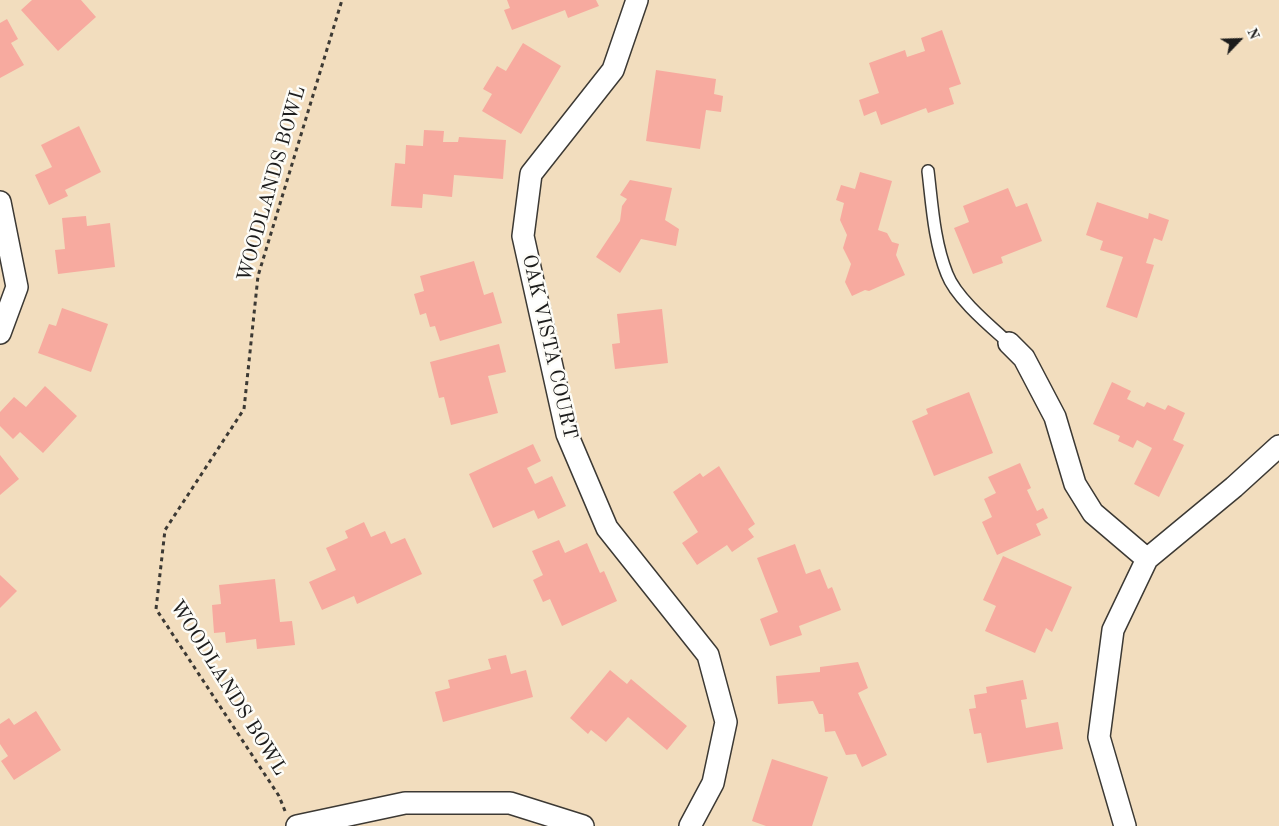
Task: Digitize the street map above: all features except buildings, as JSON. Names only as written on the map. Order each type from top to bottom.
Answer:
[{"type":"street","name":"OAK VISTA COURT","points":[[637,0],[613,70],[531,174],[522,236],[567,434],[607,528],[708,655],[726,722],[713,783],[690,826]]},
{"type":"street","points":[[0,202],[17,286],[0,333]]},
{"type":"street","points":[[1008,343],[1024,358],[1055,417],[1075,484],[1093,513],[1147,559]]},
{"type":"street","points":[[1125,826],[1099,737],[1113,630],[1147,559],[1234,487],[1279,446]]},
{"type":"street","points":[[293,822],[404,803],[510,803],[583,826]]},
{"type":"lane","points":[[928,171],[936,233],[947,275],[972,309],[1008,343]]},
{"type":"path","name":"WOODLANDS BOWL","points":[[293,822],[279,796],[156,609],[165,530],[244,409],[258,276],[342,0]]}]
